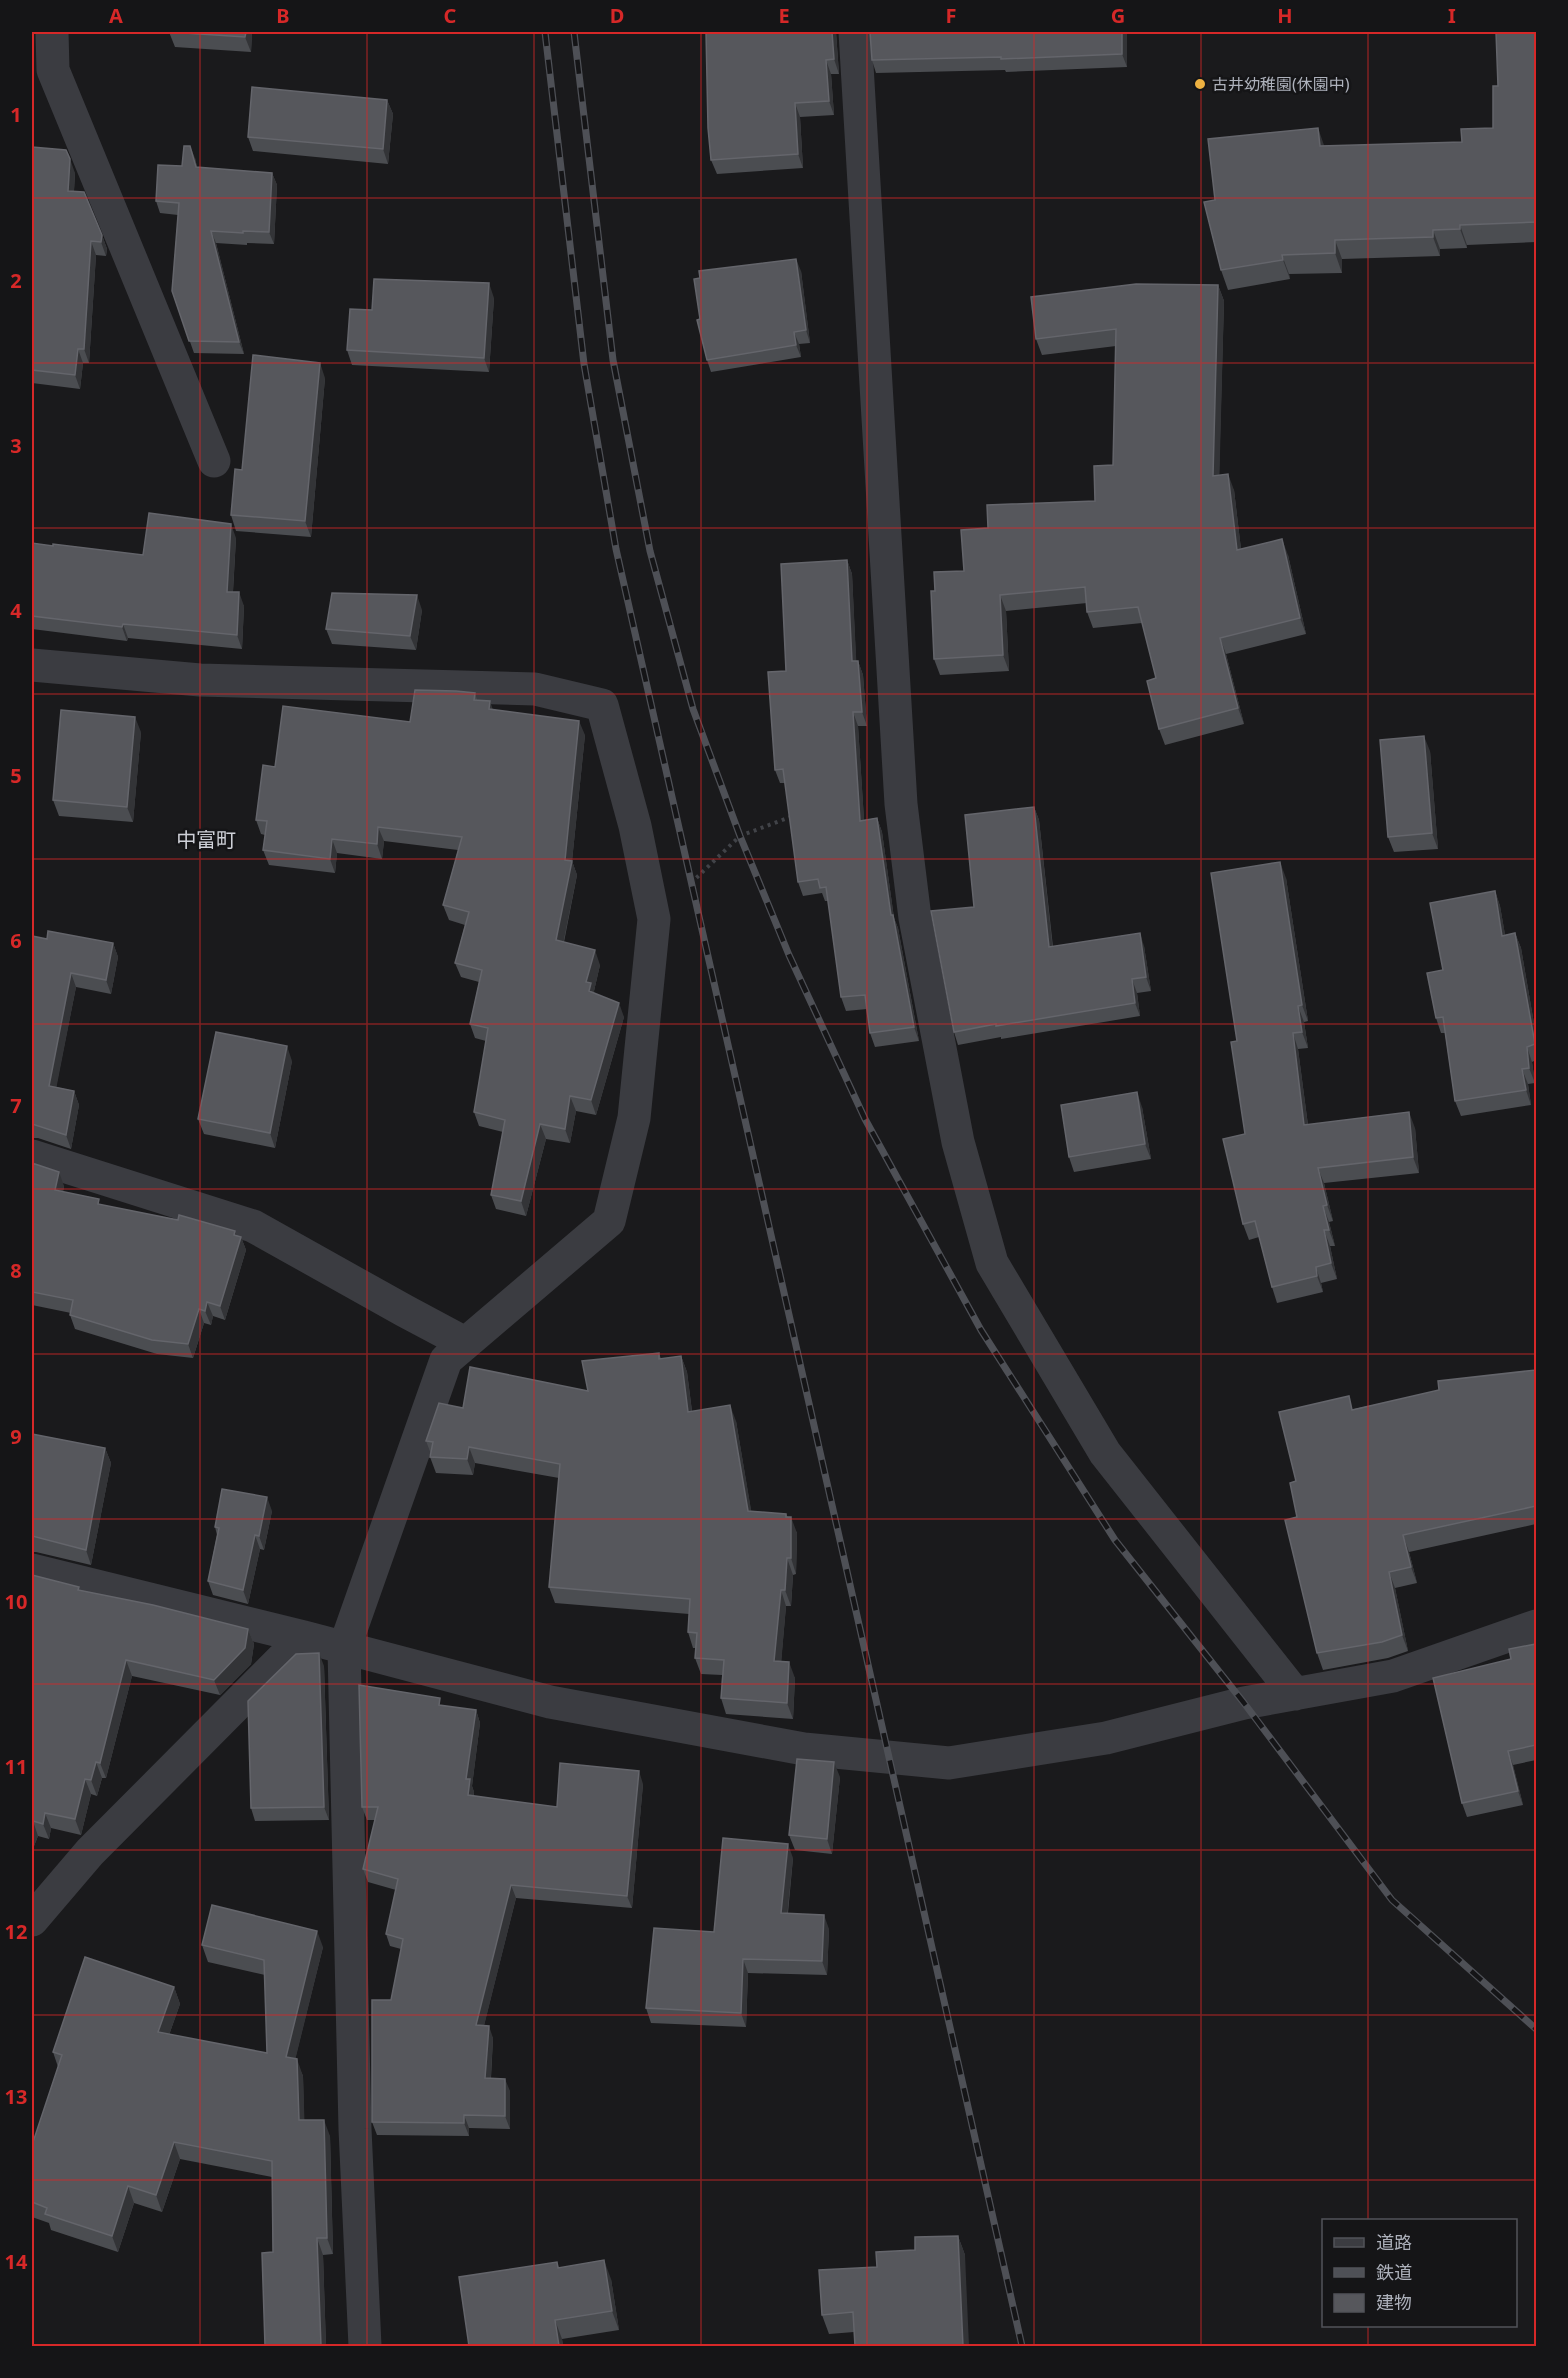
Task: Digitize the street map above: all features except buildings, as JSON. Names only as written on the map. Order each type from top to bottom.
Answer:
[{"type":"street","points":[[52,32],[53,70],[214,461]]},
{"type":"street","points":[[855,32],[900,795],[915,918],[958,1142],[992,1263],[1105,1453],[1295,1694]]},
{"type":"street","points":[[32,665],[200,680],[535,689],[602,705],[635,826],[654,919],[634,1118],[609,1221],[446,1360],[344,1649],[356,2129],[365,2346]]},
{"type":"street","points":[[32,1156],[253,1226],[465,1343]]},
{"type":"street","points":[[32,1570],[304,1637],[550,1702],[804,1749],[949,1763],[1106,1738],[1244,1704],[1393,1676],[1536,1626]]},
{"type":"street","points":[[32,1920],[90,1852],[304,1637]]},
{"type":"path","points":[[654,919],[740,836],[797,815]]},
{"type":"railway","points":[[545,32],[584,364],[616,549],[1022,2346]]},
{"type":"railway","points":[[574,32],[613,360],[650,551],[693,709],[740,836],[789,955],[865,1119],[981,1330],[1115,1540],[1244,1703],[1392,1900],[1536,2029]]},
{"type":"place","name":"古井幼稚園(休園中)","points":[[1200,84]]},
{"type":"district","name":"中富町","points":[[206,840]]}]
